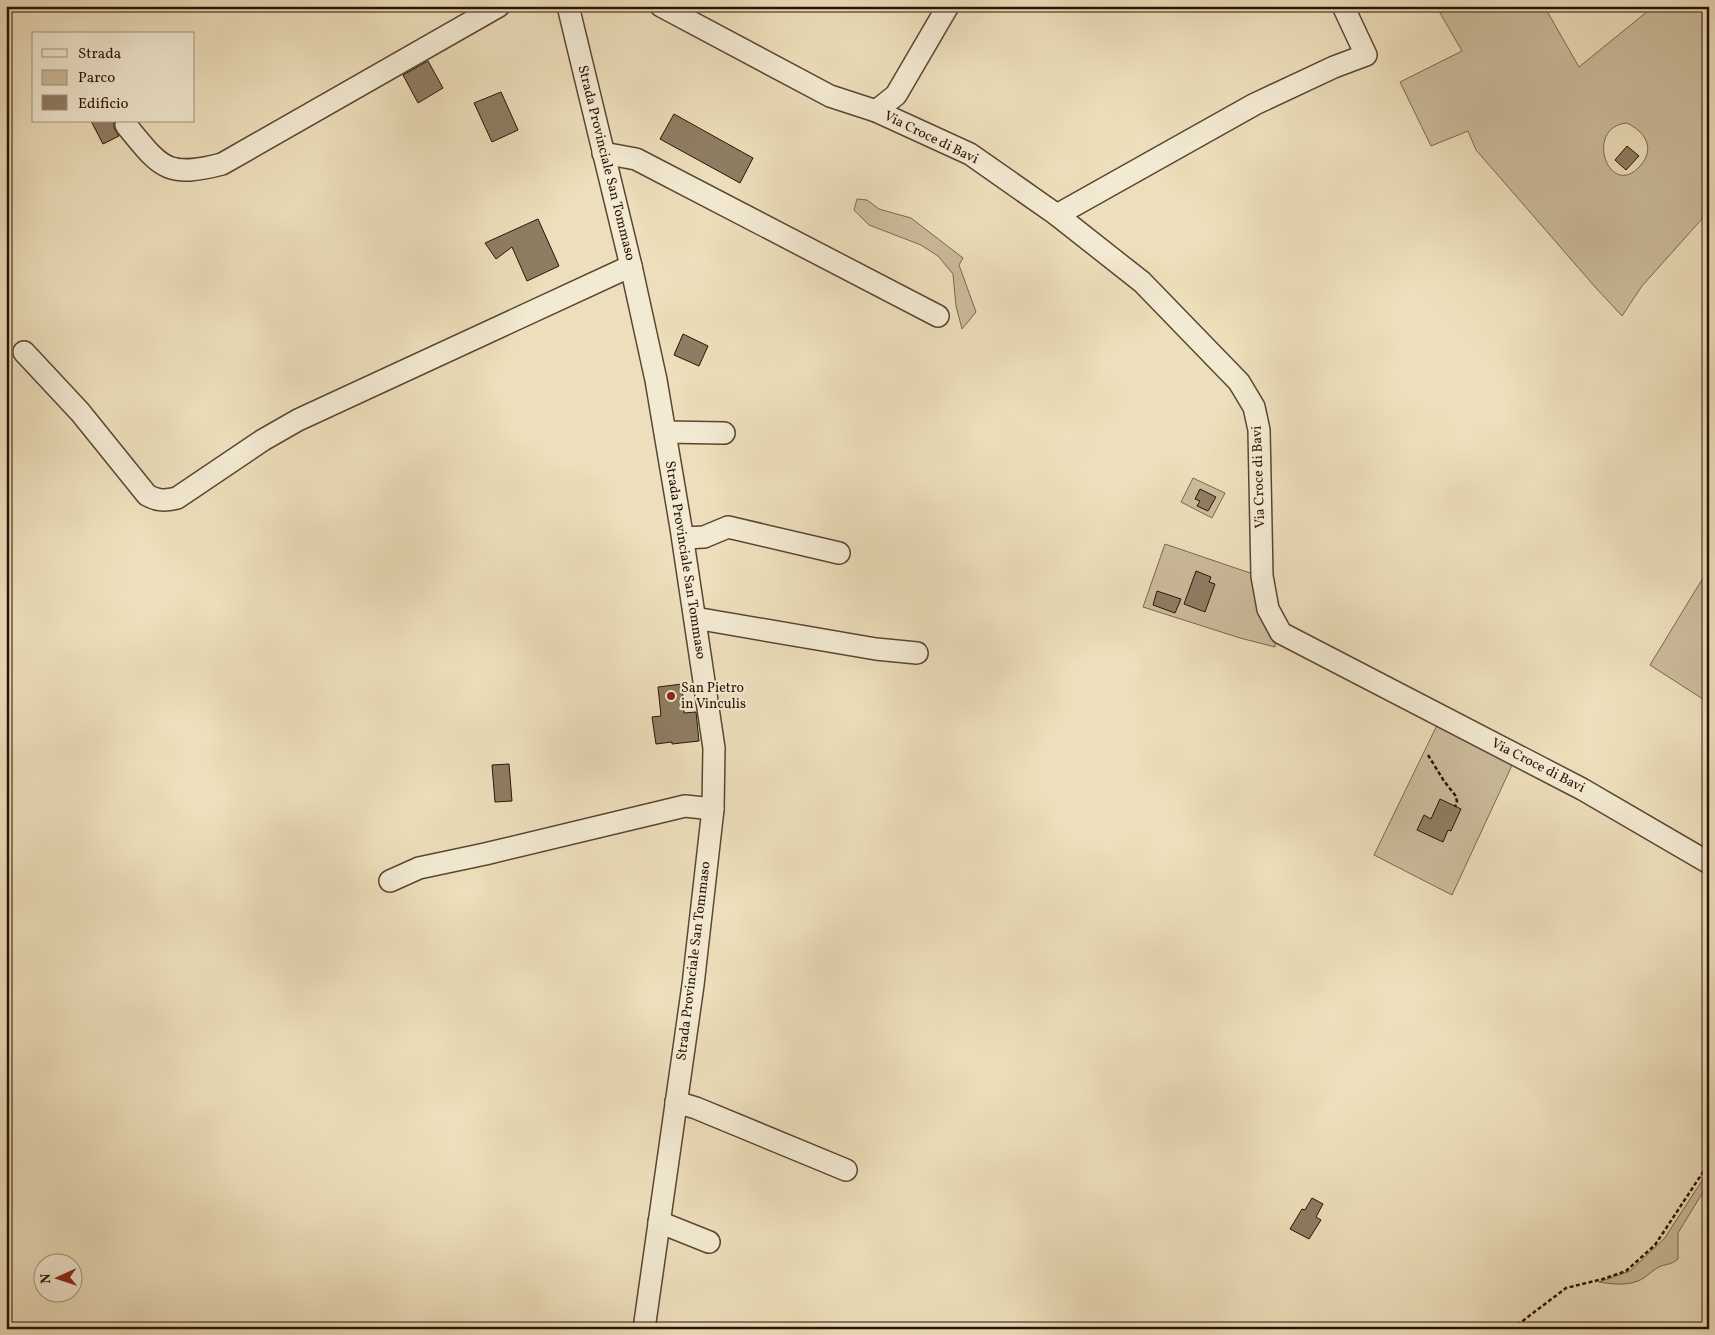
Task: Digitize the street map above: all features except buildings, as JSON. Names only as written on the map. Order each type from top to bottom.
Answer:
[{"type":"street","points":[[126,125],[156,160],[166,167],[182,170],[203,169],[222,164],[499,6]]},
{"type":"street","name":"Strada Provinciale San Tommaso","points":[[568,6],[631,266],[656,380],[714,748],[713,809],[693,985],[644,1329]]},
{"type":"street","name":"Via Croce di Bavi","points":[[661,6],[830,96],[876,112],[970,154],[1057,214],[1142,282],[1239,382],[1254,407],[1259,430],[1262,576],[1268,610],[1281,633],[1582,789],[1709,864]]},
{"type":"street","points":[[876,112],[896,95],[948,6]]},
{"type":"street","points":[[1057,214],[1255,104],[1366,54],[1343,6]]},
{"type":"street","points":[[603,153],[636,159],[938,316]]},
{"type":"street","points":[[24,352],[80,412],[147,495],[157,501],[165,500],[177,498],[263,440],[298,420],[631,266]]},
{"type":"street","points":[[664,432],[724,432]]},
{"type":"street","points":[[682,538],[704,537],[728,527],[839,553]]},
{"type":"street","points":[[695,618],[876,649],[917,653]]},
{"type":"street","points":[[390,881],[419,868],[685,806],[713,809]]},
{"type":"street","points":[[676,1102],[696,1108],[846,1170]]},
{"type":"street","points":[[659,1222],[709,1242]]},
{"type":"path","points":[[1428,755],[1444,782],[1455,795],[1457,801],[1455,806]]},
{"type":"path","points":[[1512,1329],[1566,1288],[1626,1271],[1655,1245],[1709,1163]]},
{"type":"green space","points":[[1436,6],[1544,6],[1579,67],[1654,6],[1709,6],[1709,211],[1642,286],[1622,316],[1476,150],[1468,131],[1431,146],[1400,82],[1462,51]],"holes":[[[1627,123],[1639,131],[1646,141],[1647,153],[1640,166],[1629,174],[1619,175],[1611,169],[1605,159],[1606,136],[1614,127]]]},
{"type":"green space","points":[[857,199],[867,200],[879,209],[911,218],[963,258],[959,265],[976,312],[962,329],[956,306],[953,274],[938,256],[921,245],[869,225],[854,210]]},
{"type":"green space","points":[[1193,478],[1225,493],[1212,518],[1181,502]]},
{"type":"green space","points":[[1165,544],[1259,576],[1276,637],[1275,647],[1240,638],[1143,607]]},
{"type":"green space","points":[[1709,568],[1709,703],[1650,665]]},
{"type":"green space","points":[[1439,721],[1514,761],[1452,895],[1374,855]]},
{"type":"green space","points":[[1709,1170],[1709,1182],[1678,1233],[1678,1259],[1661,1266],[1641,1280],[1633,1283],[1599,1282],[1630,1271],[1664,1239]]},
{"type":"place","name":"San Pietro in Vinculis","points":[[671,696]]}]
